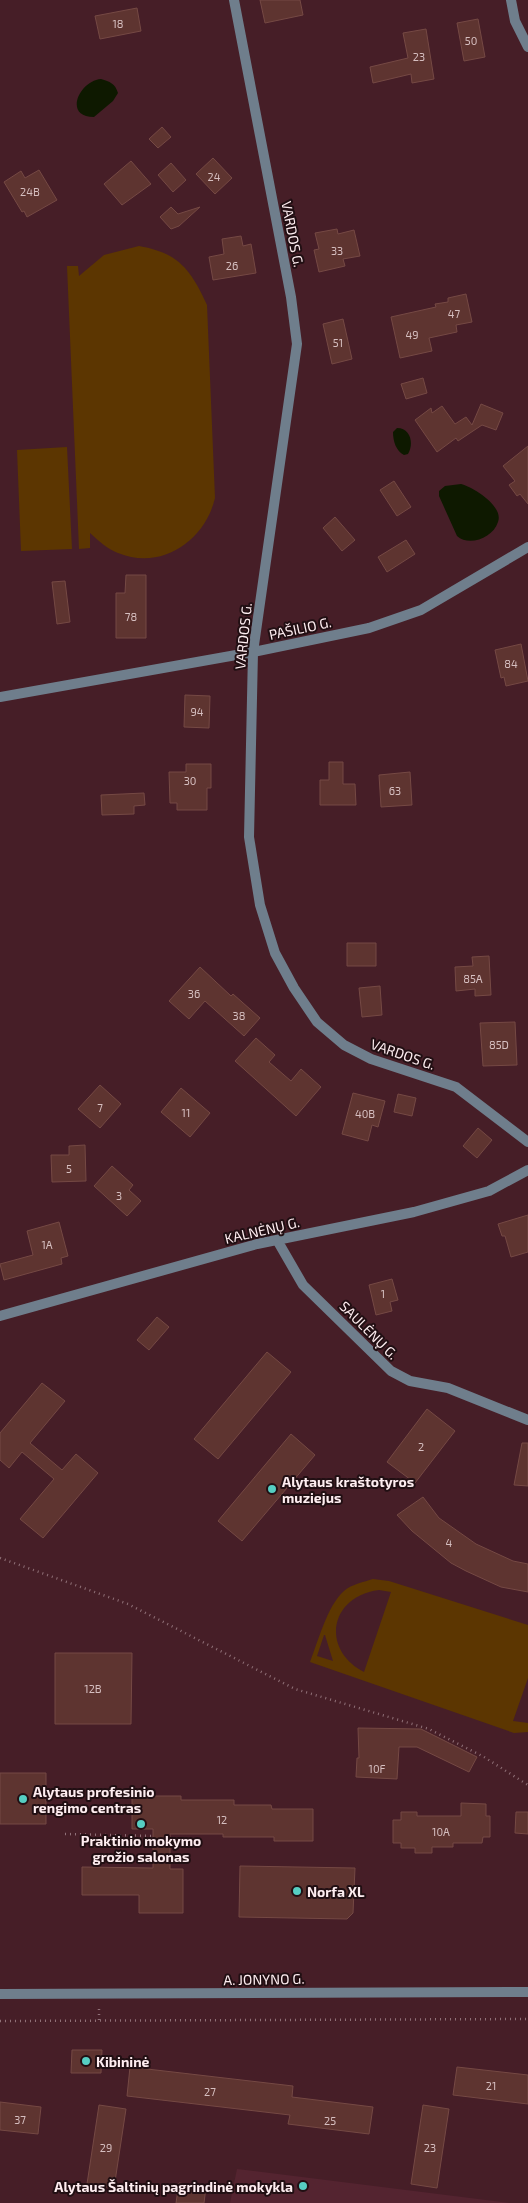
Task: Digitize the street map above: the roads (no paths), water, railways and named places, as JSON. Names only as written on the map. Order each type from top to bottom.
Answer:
[{"type":"street","name":"VARDOS G.","points":[[234,0],[291,297],[297,344],[253,652],[249,837],[260,905],[275,953],[294,988],[317,1022],[344,1045],[371,1059],[456,1087],[528,1142]]},
{"type":"street","points":[[511,0],[515,21],[528,47]]},
{"type":"street","name":"PAŠILIO G.","points":[[0,696],[253,652],[369,628],[421,610],[528,547]]},
{"type":"street","name":"KALNĖNŲ G.","points":[[0,1316],[257,1244],[414,1212],[489,1191],[528,1170]]},
{"type":"street","name":"SAULĖNŲ G.","points":[[277,1240],[303,1285],[391,1371],[410,1381],[448,1388],[528,1420]]},
{"type":"street","name":"A. JONYNO G.","points":[[0,1994],[528,1992]]},
{"type":"place","name":"Alytaus kraštotyros muziejus","points":[[272,1489]]},
{"type":"place","name":"Alytaus profesinio rengimo centras","points":[[23,1799]]},
{"type":"place","name":"Praktinio mokymo grožio salonas","points":[[141,1824]]},
{"type":"place","name":"Norfa XL","points":[[297,1891]]},
{"type":"place","name":"Kibininė","points":[[86,2061]]},
{"type":"place","name":"Alytaus Šaltinių pagrindinė mokykla","points":[[303,2186]]}]
